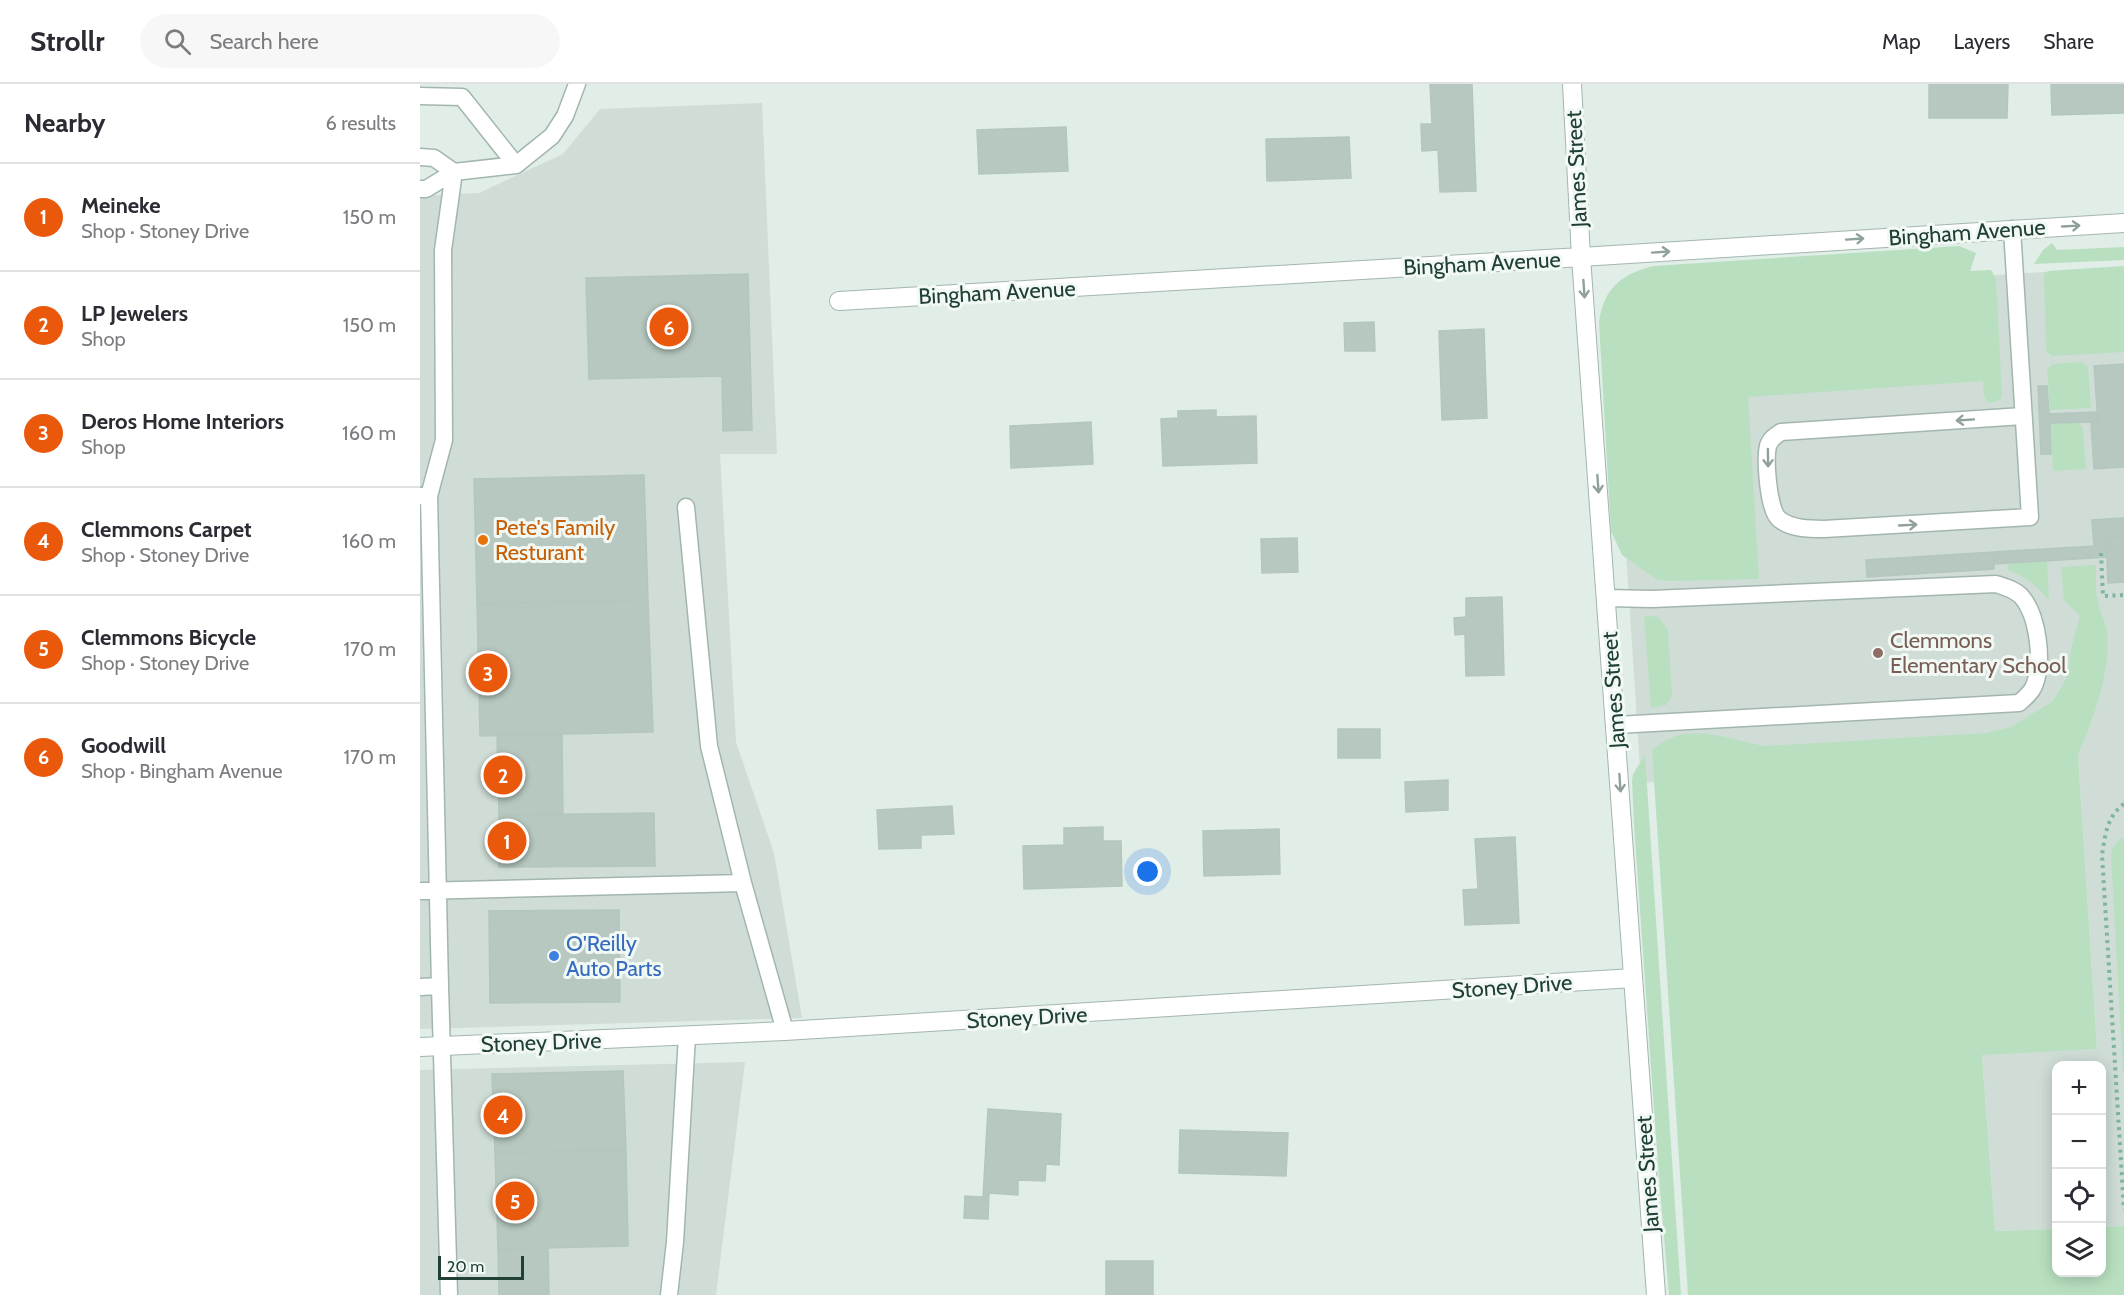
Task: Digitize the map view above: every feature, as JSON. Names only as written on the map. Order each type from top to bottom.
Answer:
[{"type":"street","name":"James Street","points":[[1572,84],[1581,257],[1656,1295]]},
{"type":"street","name":"Bingham Avenue","points":[[839,301],[2124,222]]},
{"type":"street","name":"Stoney Drive","points":[[420,1047],[785,1031],[1633,978]]},
{"type":"lane","points":[[420,189],[426,189],[454,172],[516,165],[552,136],[565,116],[577,84]]},
{"type":"lane","points":[[420,96],[463,88],[516,165]]},
{"type":"lane","points":[[420,157],[434,158],[454,172]]},
{"type":"lane","points":[[449,1295],[440,1046],[438,891],[428,789],[425,496],[444,440],[443,250],[454,172]]},
{"type":"lane","points":[[2012,229],[2030,517],[1824,530],[1803,528],[1786,523],[1780,520],[1773,510],[1767,451],[1773,438],[1781,432],[2023,416]]},
{"type":"lane","points":[[686,507],[709,746],[743,883],[785,1031]]},
{"type":"lane","points":[[1606,598],[1996,584],[2009,588],[2020,596],[2036,627],[2038,646],[2034,685],[2028,696],[2019,703],[1616,725]]},
{"type":"lane","points":[[420,891],[743,883]]},
{"type":"lane","points":[[420,987],[440,986]]},
{"type":"lane","points":[[669,1295],[675,1242],[687,1036]]},
{"type":"path","points":[[2101,553],[2103,596],[2124,594]]},
{"type":"path","points":[[2124,804],[2117,809],[2108,824],[2102,855],[2124,1210]]},
{"type":"shaded area","points":[[762,103],[777,454],[720,454],[736,742],[774,853],[802,1018],[420,1029],[420,196],[479,193],[563,154],[600,109]]},
{"type":"shaded area","name":"Clemmons Elementary School","points":[[2124,267],[2124,1226],[2106,1227],[2106,1061],[2052,1061],[2052,1229],[1995,1231],[1982,1054],[2097,1049],[2078,755],[1641,783],[1626,551],[1729,385],[1981,276]]},
{"type":"shaded area","points":[[745,1062],[716,1295],[420,1295],[420,1070]]},
{"type":"green space","points":[[2052,243],[2057,250],[2124,247],[2124,260],[2034,264],[2043,250]]},
{"type":"green space","points":[[1959,246],[1976,253],[1970,271],[1991,270],[1996,279],[2002,395],[2000,400],[1989,403],[1987,401],[1983,381],[1748,397],[1759,579],[1669,581],[1656,579],[1622,555],[1611,531],[1599,322],[1605,300],[1616,284],[1632,273],[1654,266]]},
{"type":"green space","points":[[2124,266],[2124,352],[2052,356],[2046,351],[2044,274],[2048,271]]},
{"type":"green space","points":[[2082,362],[2088,367],[2091,408],[2050,410],[2047,369],[2053,364]]},
{"type":"green space","points":[[2078,422],[2083,428],[2086,469],[2053,471],[2051,423]]},
{"type":"green space","points":[[2047,561],[2049,600],[2030,582],[2008,570],[2008,564]]},
{"type":"green space","points":[[2096,565],[2097,598],[2107,633],[2108,648],[2104,680],[2078,755],[2097,1049],[1982,1055],[1995,1231],[2052,1229],[2052,1277],[2106,1277],[2106,1227],[2124,1226],[2124,1295],[1688,1295],[1652,750],[1678,735],[1692,733],[1721,736],[1764,746],[1986,733],[2011,727],[2053,701],[2066,679],[2080,616],[2064,600],[2061,567]]},
{"type":"green space","points":[[1644,617],[1659,617],[1668,630],[1672,696],[1666,705],[1651,708]]},
{"type":"green space","points":[[1645,755],[1681,1295],[1669,1295],[1634,824],[1633,774]]},
{"type":"green space","points":[[2124,837],[2123,1072],[2111,855],[2115,844]]},
{"type":"building","points":[[1430,84],[1472,84],[1476,191],[1440,192],[1438,150],[1422,151],[1421,124],[1432,124]]},
{"type":"building","points":[[1929,84],[2008,84],[2007,118],[1929,118]]},
{"type":"building","points":[[2051,84],[2124,84],[2124,113],[2052,115]]},
{"type":"building","points":[[1066,127],[1068,171],[979,174],[977,130]]},
{"type":"building","points":[[1349,137],[1351,178],[1267,181],[1266,139]]},
{"type":"building","points":[[748,274],[752,430],[723,431],[722,376],[589,379],[586,278]]},
{"type":"building","points":[[1374,322],[1375,351],[1345,351],[1344,323]]},
{"type":"building","points":[[1484,329],[1487,418],[1442,420],[1439,331]]},
{"type":"building","points":[[2124,364],[2124,467],[2094,469],[2091,422],[2098,422],[2094,366]]},
{"type":"building","points":[[2038,386],[2047,386],[2049,414],[2097,412],[2098,422],[2050,423],[2051,454],[2041,454]]},
{"type":"building","points":[[1216,410],[1216,417],[1256,416],[1257,463],[1163,466],[1161,419],[1178,418],[1178,411]]},
{"type":"building","points":[[1091,422],[1093,464],[1011,468],[1010,426]]},
{"type":"building","points":[[644,475],[648,600],[477,604],[474,479]]},
{"type":"building","points":[[2124,518],[2124,536],[2106,537],[2107,557],[1994,564],[1994,552],[2094,546],[2092,520]]},
{"type":"building","name":"Clemmons Elementary School","points":[[2124,536],[2124,582],[2108,583],[2106,537]]},
{"type":"building","points":[[1297,538],[1298,572],[1262,573],[1261,539]]},
{"type":"building","points":[[1994,552],[1994,569],[1867,577],[1866,560]]},
{"type":"building","points":[[1502,597],[1504,675],[1466,676],[1465,634],[1455,635],[1454,618],[1466,617],[1466,598]]},
{"type":"building","points":[[648,600],[653,732],[480,736],[477,604]]},
{"type":"building","points":[[1338,729],[1380,729],[1380,758],[1338,758]]},
{"type":"building","points":[[562,734],[563,815],[499,815],[497,735]]},
{"type":"building","points":[[1448,780],[1448,810],[1406,812],[1405,782]]},
{"type":"building","points":[[952,806],[954,834],[921,835],[921,848],[879,849],[877,810]]},
{"type":"building","points":[[654,813],[655,866],[499,867],[499,815]]},
{"type":"building","points":[[1103,827],[1103,841],[1121,841],[1122,886],[1024,889],[1023,846],[1064,845],[1064,828]]},
{"type":"building","points":[[1279,829],[1280,874],[1204,876],[1203,831]]},
{"type":"building","points":[[1515,837],[1519,923],[1465,925],[1463,890],[1478,889],[1475,839]]},
{"type":"building","name":"O'Reilly Auto Parts","points":[[619,910],[620,1002],[490,1003],[489,911]]},
{"type":"building","points":[[623,1071],[626,1150],[495,1153],[492,1074]]},
{"type":"building","points":[[988,1109],[1061,1114],[1059,1165],[1046,1164],[1045,1181],[1018,1180],[1018,1195],[989,1193],[988,1219],[964,1218],[965,1196],[983,1197]]},
{"type":"building","points":[[1180,1130],[1288,1133],[1286,1176],[1179,1173]]},
{"type":"building","points":[[626,1150],[628,1246],[498,1249],[495,1153]]},
{"type":"building","points":[[548,1248],[549,1295],[499,1295],[498,1249]]},
{"type":"building","points":[[1106,1261],[1153,1261],[1153,1295],[1106,1295]]},
{"type":"place","name":"Goodwill","points":[[669,327]]},
{"type":"place","name":"Pete's Family Resturant","points":[[483,540]]},
{"type":"place","name":"Clemmons Elementary School","points":[[1878,653]]},
{"type":"place","name":"Deros Home Interiors","points":[[488,673]]},
{"type":"place","name":"LP Jewelers","points":[[503,775]]},
{"type":"place","name":"Meineke","points":[[507,841]]},
{"type":"place","name":"O'Reilly Auto Parts","points":[[554,956]]},
{"type":"place","name":"Clemmons Carpet","points":[[503,1115]]},
{"type":"place","name":"Clemmons Bicycle","points":[[515,1201]]}]
